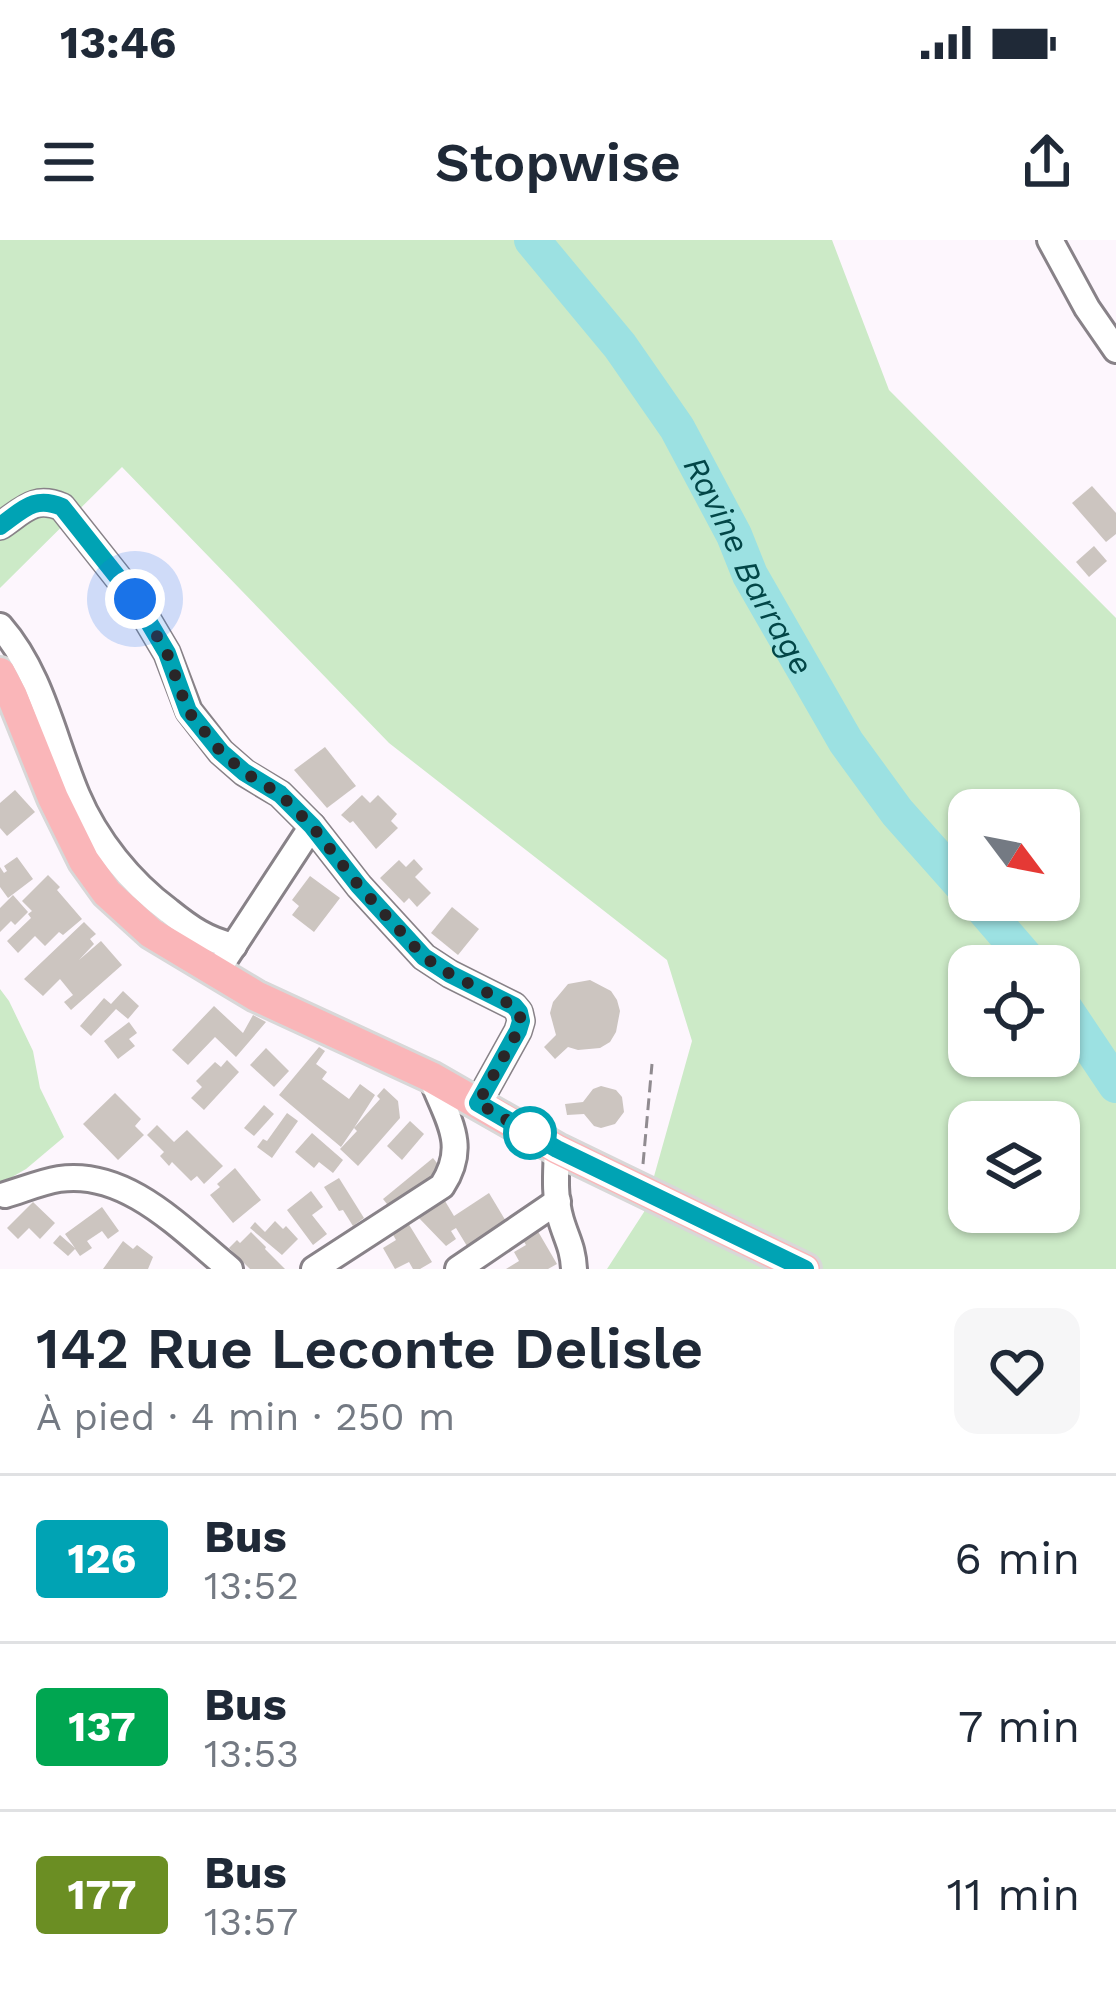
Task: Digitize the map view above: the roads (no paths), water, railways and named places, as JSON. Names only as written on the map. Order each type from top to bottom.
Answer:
[{"type":"main road","points":[[0,673],[71,839],[95,878],[151,933],[256,996],[431,1077],[557,1149],[805,1269]]},
{"type":"street","points":[[1050,240],[1116,350]]},
{"type":"street","points":[[0,526],[32,504],[46,500],[62,507],[154,628],[188,711],[221,752],[280,794],[312,826],[424,957],[508,1001],[519,1012],[518,1031],[478,1103]]},
{"type":"street","points":[[0,626],[18,647],[35,680],[78,796],[97,833],[150,897],[200,935],[233,946]]},
{"type":"street","points":[[216,973],[312,826]]},
{"type":"street","points":[[314,1269],[442,1186],[455,1167],[457,1147],[431,1077]]},
{"type":"street","points":[[557,1149],[555,1183],[560,1217],[573,1247],[574,1269]]},
{"type":"street","points":[[4,1196],[59,1179],[116,1186],[146,1202],[230,1269]]},
{"type":"street","points":[[458,1269],[558,1202]]},
{"type":"waterway","name":"Ravine Barrage","points":[[532,240],[620,346],[677,428],[750,575],[846,742],[897,812],[948,869]]},
{"type":"waterway","name":"Ravine Barrage","points":[[994,921],[1015,945]]},
{"type":"waterway","name":"Ravine Barrage","points":[[1080,1031],[1116,1085]]}]
